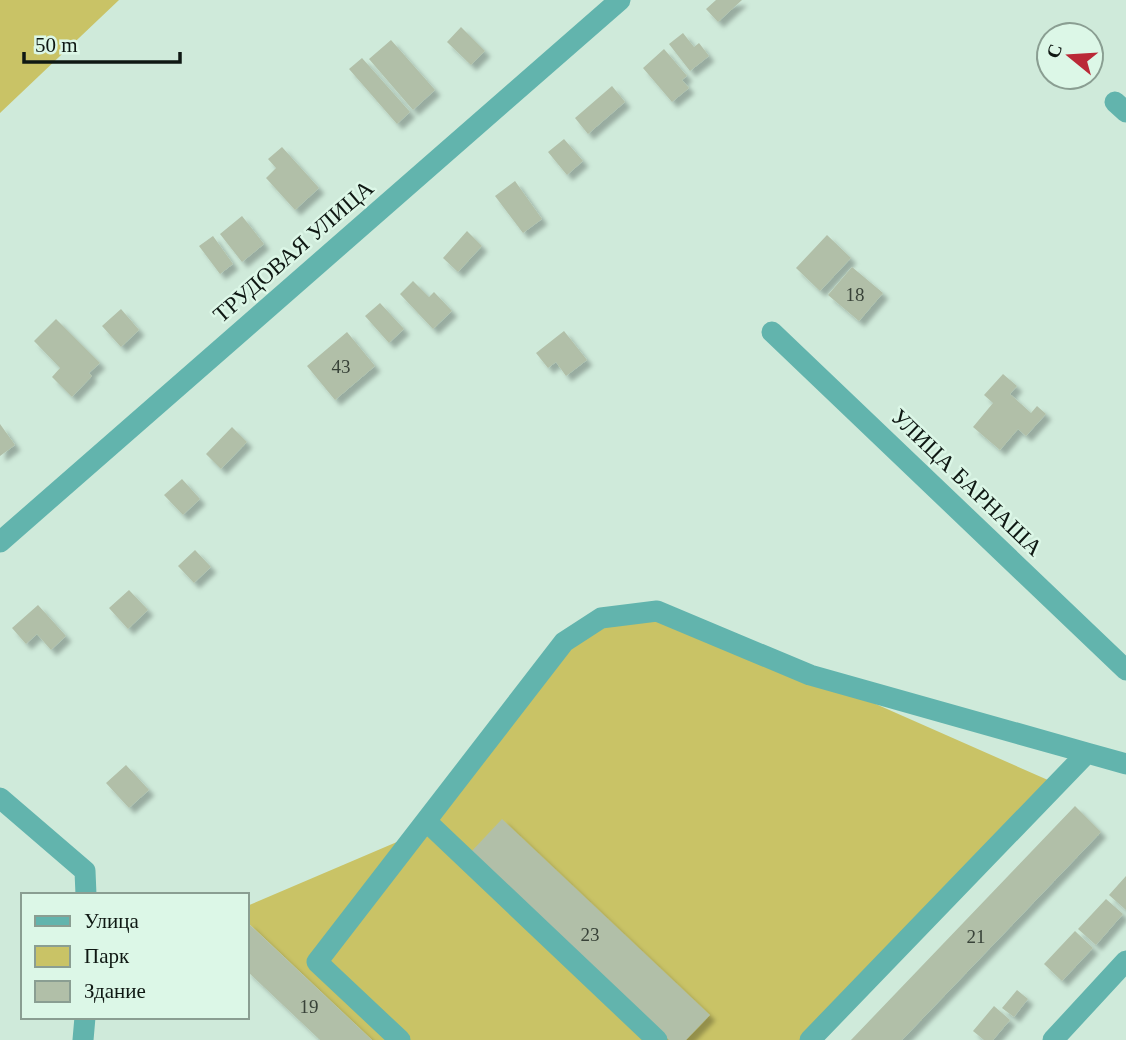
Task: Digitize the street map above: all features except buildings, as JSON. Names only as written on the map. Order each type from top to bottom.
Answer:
[{"type":"street","name":"ТРУДОВАЯ УЛИЦА","points":[[0,542],[620,0]]},
{"type":"street","name":"УЛИЦА БАРНАША","points":[[772,332],[1126,670]]},
{"type":"street","points":[[400,1040],[317,962],[564,642],[601,618],[657,611],[810,675],[1126,764]]},
{"type":"street","points":[[810,1040],[1087,753]]},
{"type":"street","points":[[0,798],[85,871],[86,893]]},
{"type":"street","points":[[426,821],[657,1040]]},
{"type":"street","points":[[1053,1040],[1122,974]]},
{"type":"street","points":[[83,1040],[85,1019]]},
{"type":"green space","points":[[0,0],[119,0],[0,113]]},
{"type":"green space","points":[[657,611],[1057,784],[811,1040],[372,1040],[248,923],[248,906],[432,827],[564,642],[601,618]]}]
